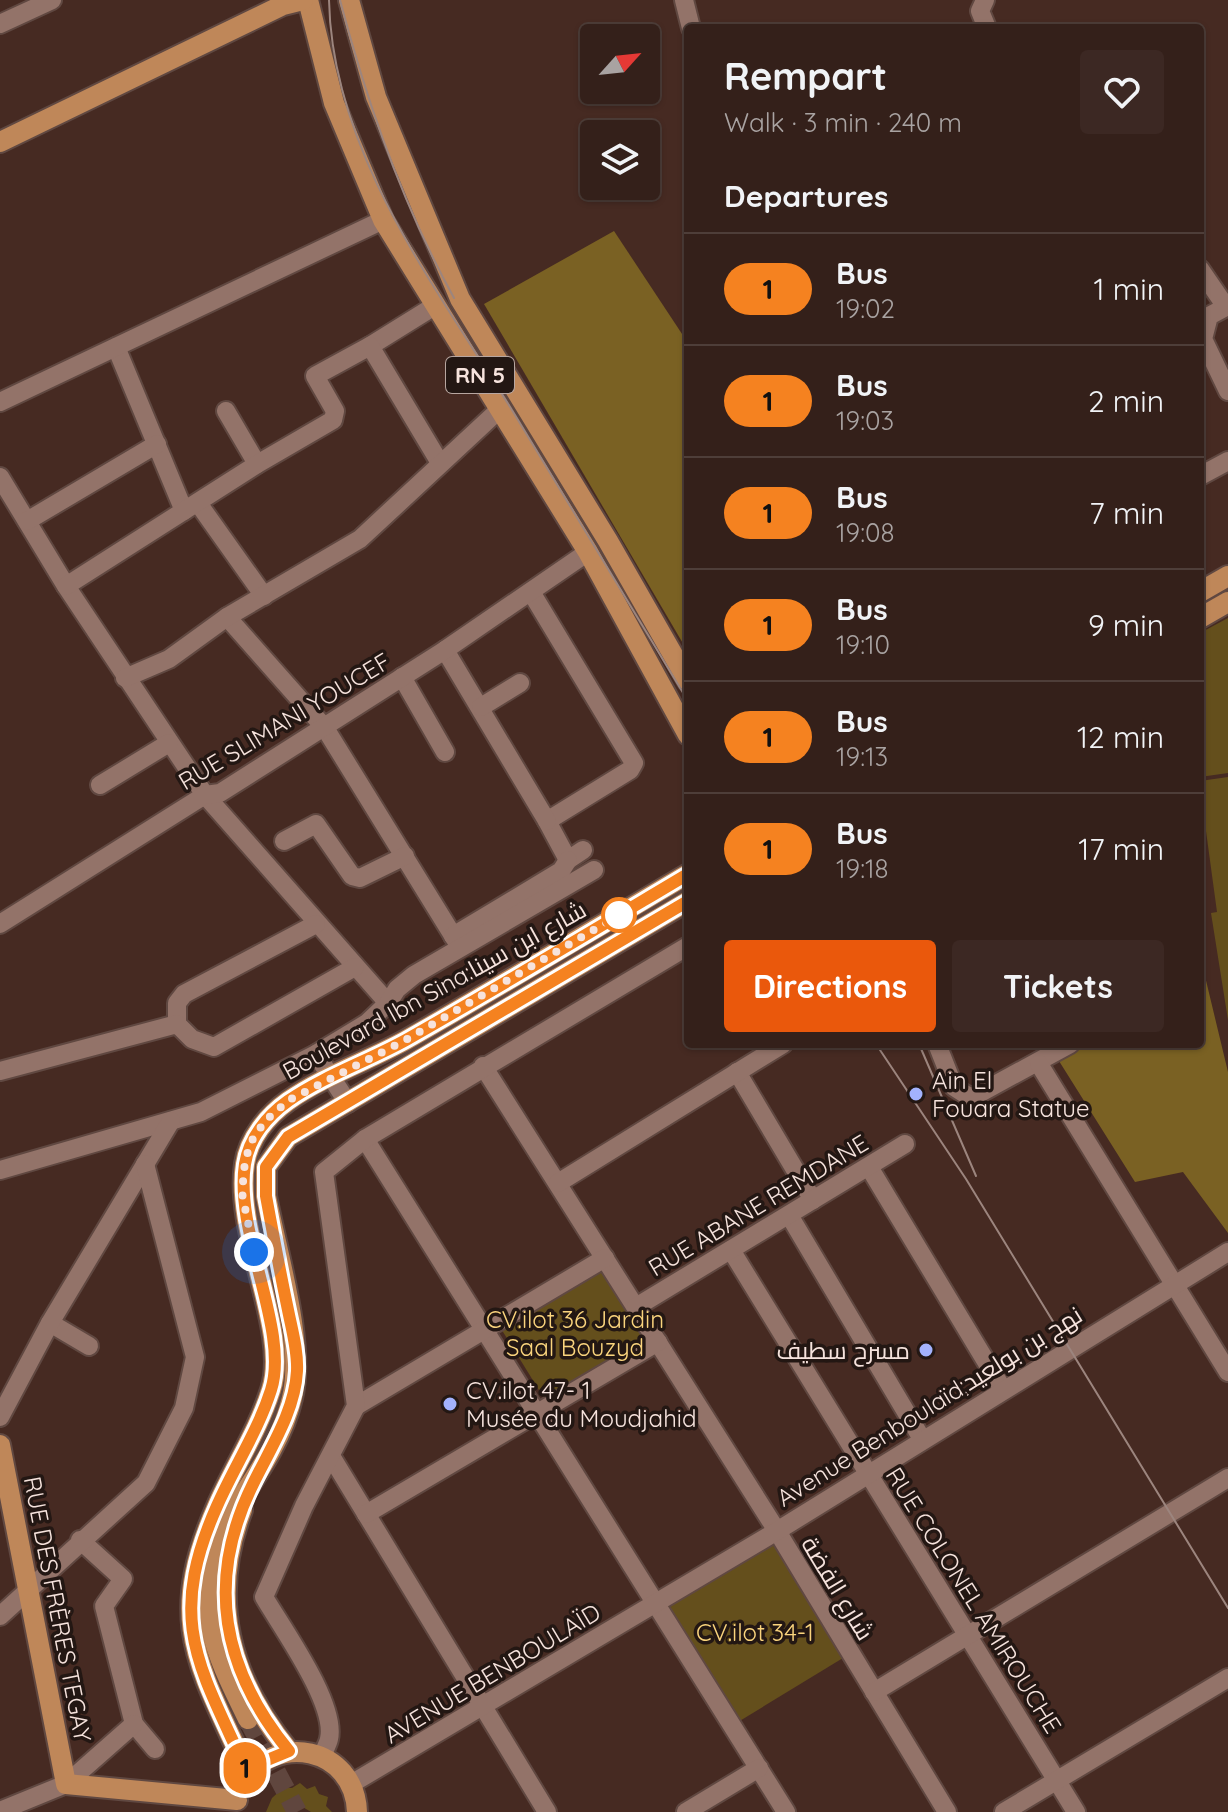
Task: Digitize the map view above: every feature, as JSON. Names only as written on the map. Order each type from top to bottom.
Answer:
[{"type":"main road","points":[[0,142],[283,5],[305,0]]},
{"type":"main road","name":"RN 5","points":[[305,0],[334,103],[383,220],[588,552],[684,728]]},
{"type":"main road","name":"RN 5","points":[[349,0],[376,97],[460,299],[601,527],[684,674]]},
{"type":"main road","points":[[1204,590],[1228,576]]},
{"type":"main road","points":[[1204,616],[1228,602]]},
{"type":"main road","name":"Boulevard Ibn Sina:شارع ابن سينا","points":[[248,1774],[204,1676],[190,1627],[191,1595],[201,1546],[263,1413],[276,1367],[242,1193],[245,1161],[251,1142],[265,1121],[289,1100],[404,1041],[684,876]]},
{"type":"main road","name":"Boulevard Ibn Sina:شارع ابن سينا","points":[[222,1528],[250,1489],[287,1413],[297,1370],[266,1196],[266,1167],[288,1137],[684,903]]},
{"type":"main road","name":"RUE DES FRÈRES TEGAY","points":[[0,1445],[26,1592],[66,1784]]},
{"type":"main road","points":[[233,1473],[209,1579],[207,1609],[219,1657],[248,1719]]},
{"type":"main road","points":[[250,1489],[228,1558],[226,1626],[248,1688],[267,1724],[289,1751]]},
{"type":"main road","points":[[66,1784],[237,1806],[248,1774],[260,1763],[289,1751],[322,1756],[334,1763],[351,1784],[357,1812]]},
{"type":"street","points":[[0,24],[52,0]]},
{"type":"street","points":[[684,0],[690,24]]},
{"type":"street","points":[[985,0],[980,11],[985,24]]},
{"type":"street","points":[[0,402],[383,220]]},
{"type":"street","points":[[1204,275],[1227,307],[1209,316],[1204,335]]},
{"type":"street","points":[[66,586],[257,464],[333,420],[335,411],[315,376],[436,305]]},
{"type":"street","points":[[1204,341],[1228,391]]},
{"type":"street","points":[[370,346],[440,463]]},
{"type":"street","points":[[116,347],[157,444],[191,507],[264,596]]},
{"type":"street","points":[[125,678],[169,659],[227,617],[360,539],[501,408]]},
{"type":"street","points":[[226,411],[257,464]]},
{"type":"street","points":[[27,521],[157,444]]},
{"type":"street","points":[[1204,474],[1228,461]]},
{"type":"street","points":[[0,477],[125,678],[205,795],[355,967],[383,1008]]},
{"type":"street","name":"RUE SLIMANI YOUCEF","points":[[0,924],[205,795],[220,793],[325,728],[588,552]]},
{"type":"street","points":[[531,592],[634,763],[616,787],[547,821]]},
{"type":"street","points":[[227,617],[325,728],[456,942]]},
{"type":"street","points":[[0,1170],[201,1112],[316,1054],[383,1008],[397,989],[414,975],[456,942],[561,871],[575,855],[547,821],[445,650]]},
{"type":"street","points":[[402,677],[445,752]]},
{"type":"street","points":[[481,707],[520,683]]},
{"type":"street","points":[[100,785],[169,743]]},
{"type":"street","points":[[284,841],[316,824],[352,876],[360,878],[405,856]]},
{"type":"street","points":[[456,942],[594,870]]},
{"type":"street","points":[[316,924],[184,994],[177,1003],[177,1024],[192,1039],[214,1047],[355,967]]},
{"type":"street","points":[[356,1406],[324,1172],[365,1139],[684,948]]},
{"type":"street","points":[[0,1071],[177,1024]]},
{"type":"street","points":[[558,1183],[776,1048]]},
{"type":"street","points":[[939,1048],[954,1087],[965,1096],[978,1097],[1064,1048]]},
{"type":"street","points":[[316,1054],[348,1103]]},
{"type":"street","points":[[1039,1064],[1228,1372]]},
{"type":"street","name":"شارع الفضة","points":[[483,1066],[777,1531],[947,1812]]},
{"type":"street","points":[[737,1072],[813,1200]]},
{"type":"street","points":[[0,1417],[50,1323],[171,1121]]},
{"type":"street","points":[[365,1139],[786,1812]]},
{"type":"street","name":"RUE ABANE REMDANE","points":[[636,1307],[905,1144]]},
{"type":"street","points":[[0,1616],[146,1483],[184,1408],[195,1357],[145,1164]]},
{"type":"street","points":[[869,1167],[1002,1388]]},
{"type":"street","points":[[789,1215],[922,1439]]},
{"type":"street","name":"RUE COLONEL AMIROUCHE","points":[[731,1250],[1076,1812]]},
{"type":"street","name":"Avenue Benboulaïd;نهج بن بولعيد","points":[[657,1603],[1174,1282],[1228,1252]]},
{"type":"street","points":[[322,1756],[330,1737],[328,1716],[315,1685],[264,1597],[304,1506],[356,1406],[605,1258]]},
{"type":"street","points":[[50,1323],[89,1346]]},
{"type":"street","points":[[366,1514],[658,1342]]},
{"type":"street","points":[[331,1456],[547,1812]]},
{"type":"street","points":[[874,1692],[1228,1478]]},
{"type":"street","points":[[80,1540],[123,1579],[104,1606],[134,1724],[155,1749]]},
{"type":"street","name":"AVENUE BENBOULAÏD","points":[[351,1784],[657,1603]]},
{"type":"street","points":[[1004,1812],[1228,1678]]},
{"type":"street","points":[[0,1811],[66,1784],[134,1724]]},
{"type":"street","points":[[686,1812],[759,1768]]},
{"type":"green space","points":[[1228,618],[1228,773],[1204,776],[1204,631]]},
{"type":"green space","points":[[1228,777],[1228,1020],[1211,913],[1217,912],[1204,816],[1204,780]]},
{"type":"green space","name":"CV.ilot 36 Jardin Saal Bouzyd","points":[[603,1263],[650,1339],[547,1403],[500,1327]]},
{"type":"green space","name":"CV.ilot 34-1","points":[[772,1542],[843,1658],[738,1722],[668,1606]]},
{"type":"green space","points":[[300,1783],[307,1789],[315,1786],[319,1794],[328,1797],[326,1806],[332,1812],[311,1812],[301,1806],[289,1812],[266,1812],[272,1798],[283,1788],[292,1788]]},
{"type":"shaded area","points":[[614,231],[684,337],[684,645],[484,304]]},
{"type":"shaded area","points":[[1204,972],[1228,1072],[1228,1233],[1183,1172],[1135,1182],[1059,1061],[1079,1048],[1204,1048]]},
{"type":"tunnel","points":[[248,1719],[297,1812]]},
{"type":"tram line","points":[[329,0],[335,56],[348,111],[368,164],[393,216],[684,694]]},
{"type":"tram line","points":[[340,0],[362,77],[402,190],[454,298]]},
{"type":"tram line","points":[[879,1048],[966,1179],[1228,1608]]},
{"type":"tram line","points":[[921,1048],[976,1176]]},
{"type":"bus line","name":"1","points":[[684,876],[404,1041],[289,1100],[265,1121],[251,1142],[245,1161],[242,1193],[276,1367],[263,1413],[201,1546],[191,1595],[190,1627],[204,1676],[248,1774],[274,1755],[289,1751],[267,1724],[248,1688],[226,1626],[224,1604],[228,1558],[237,1523],[250,1489],[282,1426],[292,1400],[297,1370],[266,1196],[266,1167],[288,1137],[684,903]]},
{"type":"place","name":"Ain El Fouara Statue","points":[[916,1094]]},
{"type":"place","name":"مسرح سطيف","points":[[926,1350]]},
{"type":"place","name":"CV.ilot 47- 1 Musée du Moudjahid","points":[[450,1404]]},
{"type":"route","points":[[254,1252],[242,1193],[245,1161],[251,1142],[265,1121],[289,1100],[404,1041],[619,915]]}]
